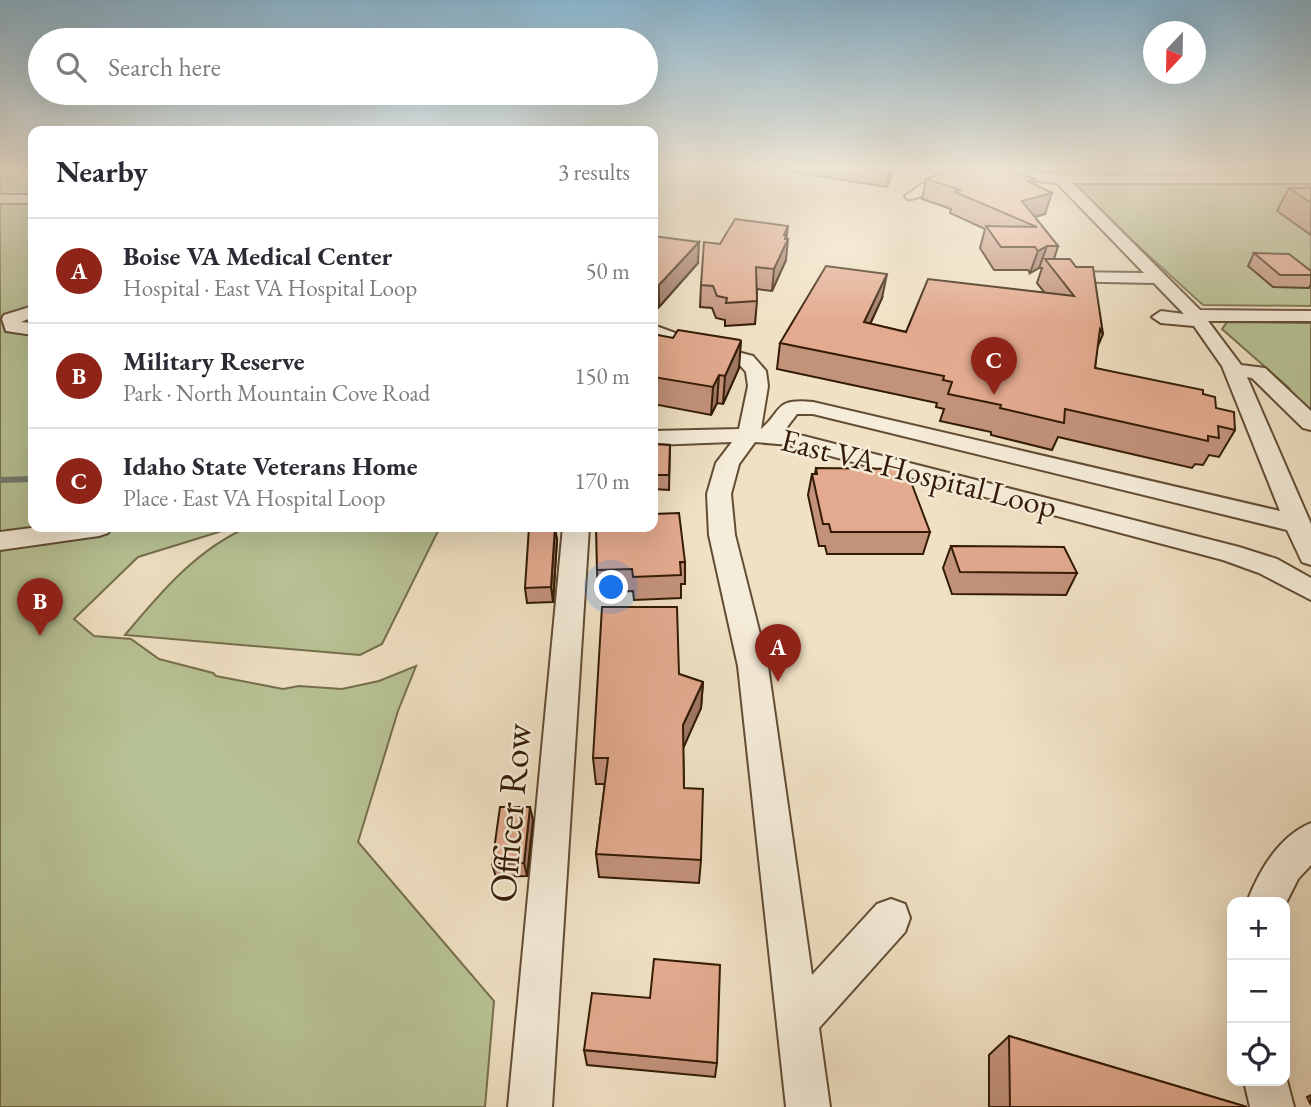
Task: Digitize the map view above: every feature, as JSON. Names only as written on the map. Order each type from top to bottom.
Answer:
[{"type":"street","points":[[1102,221],[1197,318],[1234,370],[1311,556]]},
{"type":"street","points":[[1039,276],[1158,278]]},
{"type":"street","points":[[28,313],[11,319],[13,327],[28,328]]},
{"type":"street","points":[[1161,317],[1311,316]]},
{"type":"street","points":[[658,333],[696,347],[747,360],[752,365],[756,371],[758,386],[760,436]]},
{"type":"street","points":[[1234,370],[1258,372],[1311,423]]},
{"type":"street","points":[[658,438],[760,436],[786,410],[794,406],[813,408],[1298,524]]},
{"type":"street","name":"East VA Hospital Loop","points":[[808,1107],[753,666],[722,535],[719,494],[728,463],[760,436],[790,438],[1200,544],[1308,582]]},
{"type":"street","points":[[0,541],[64,532]]},
{"type":"street","name":"Officer Row","points":[[530,1107],[576,532]]},
{"type":"street","points":[[1269,897],[1285,866],[1311,840]]},
{"type":"street","points":[[797,1022],[891,918]]},
{"type":"street","points":[[1267,1086],[1272,1107]]},
{"type":"green space","points":[[0,221],[28,221],[28,532],[219,532],[138,557],[74,619],[94,636],[131,639],[159,659],[216,676],[283,689],[299,686],[342,689],[379,681],[416,666],[398,711],[358,842],[494,1001],[485,1107],[0,1107]]},
{"type":"green space","points":[[1110,221],[1311,221],[1311,306],[1203,305]]},
{"type":"green space","points":[[1227,322],[1311,323],[1311,431],[1268,390],[1289,388],[1222,329]]},
{"type":"green space","points":[[238,532],[438,532],[382,644],[360,655],[125,635],[180,574],[212,547]]},
{"type":"building","points":[[734,221],[788,226],[784,235],[785,239],[788,239],[774,269],[756,267],[757,301],[726,303],[727,298],[717,296],[713,286],[701,285],[704,242],[720,244]]},
{"type":"building","points":[[1022,221],[1038,221],[1058,246],[1047,246],[1038,251],[1035,247],[1001,247],[986,226],[1037,227]]},
{"type":"building","points":[[658,237],[699,242],[659,285]]},
{"type":"building","points":[[1254,253],[1289,254],[1311,271],[1311,275],[1280,275]]},
{"type":"building","points":[[1045,259],[1070,259],[1076,267],[1093,267],[1103,334],[1100,329],[1095,368],[1203,390],[1203,394],[1215,397],[1216,408],[1234,412],[1235,430],[1218,426],[1219,438],[1208,436],[1208,441],[1065,409],[1064,423],[1000,408],[1001,405],[948,394],[952,382],[943,380],[944,376],[780,343],[826,266],[887,274],[864,322],[906,332],[928,279],[1074,296]]},
{"type":"building","points":[[678,330],[741,341],[725,376],[719,375],[713,387],[658,378],[658,335],[673,338]]},
{"type":"building","points":[[658,444],[670,445],[669,475],[658,475]]},
{"type":"building","points":[[816,468],[901,469],[903,474],[908,474],[930,532],[831,532],[829,524],[823,524],[812,474],[817,474]]},
{"type":"building","points":[[679,513],[685,562],[680,562],[681,575],[633,577],[632,569],[597,570],[596,532],[658,532],[658,514]]},
{"type":"building","points":[[529,532],[555,532],[551,587],[525,588]]},
{"type":"building","points":[[951,546],[1064,547],[1077,573],[960,572]]},
{"type":"building","points":[[602,607],[677,607],[679,674],[703,682],[683,725],[684,788],[703,789],[701,860],[596,854],[608,758],[593,758]]},
{"type":"building","points":[[500,807],[530,807],[524,863],[492,864]]},
{"type":"building","points":[[654,959],[720,965],[717,1063],[584,1050],[592,993],[650,998]]},
{"type":"building","points":[[1009,1036],[1247,1107],[1010,1107]]},
{"type":"waterway","points":[[0,480],[28,479]]},
{"type":"place","name":"Idaho State Veterans Home","points":[[994,395]]},
{"type":"place","name":"Military Reserve","points":[[40,636]]},
{"type":"place","name":"Boise VA Medical Center","points":[[778,682]]}]
